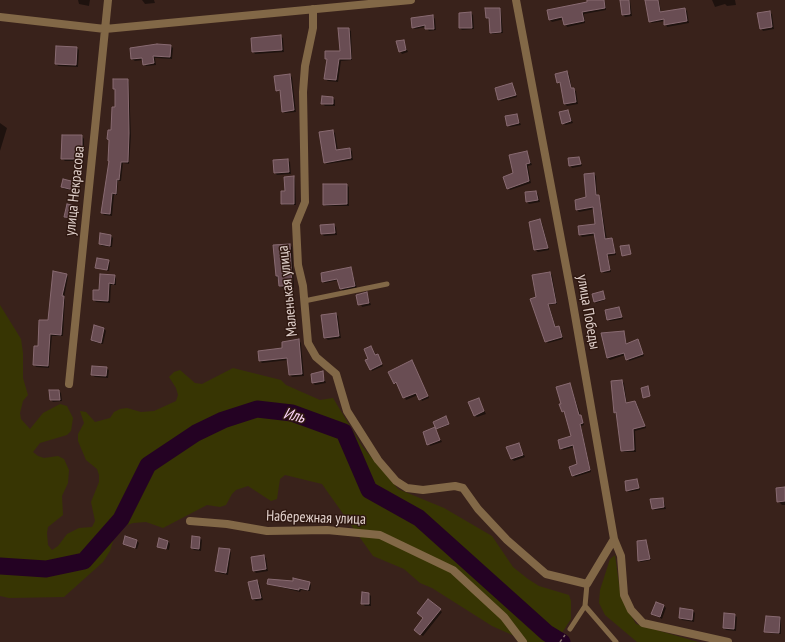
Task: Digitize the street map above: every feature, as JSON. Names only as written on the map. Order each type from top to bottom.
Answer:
[{"type":"street","name":"улица Некрасова","points":[[69,384],[108,0]]},
{"type":"street","points":[[0,17],[106,29],[411,0]]},
{"type":"street","name":"улица Победы","points":[[516,0],[572,298],[614,539],[621,556],[624,595],[631,610],[643,623],[728,642]]},
{"type":"street","name":"Маленькая улица","points":[[314,9],[313,28],[305,66],[303,92],[305,202],[296,224],[298,265],[303,286],[308,343],[316,357],[336,374],[347,411],[378,460],[396,480],[407,488],[423,490],[455,486],[463,488],[478,509],[507,540],[546,574],[587,584]]},
{"type":"street","name":"Набережная улица","points":[[190,521],[227,524],[267,531],[326,530],[380,535],[453,570],[504,617],[523,642]]},
{"type":"street","points":[[587,584],[614,539]]},
{"type":"lane","points":[[304,301],[387,284]]},
{"type":"lane","points":[[570,629],[585,606],[587,584]]},
{"type":"lane","points":[[585,606],[616,642]]},
{"type":"shaded area","points":[[0,305],[21,339],[23,353],[23,378],[28,395],[23,401],[20,413],[21,419],[30,429],[43,413],[60,404],[67,406],[73,418],[71,431],[67,435],[40,443],[33,452],[44,458],[58,456],[64,459],[69,470],[68,483],[62,496],[63,515],[48,527],[48,545],[52,550],[58,546],[67,534],[79,528],[92,527],[95,521],[91,502],[99,482],[99,475],[97,469],[86,460],[78,441],[78,434],[84,423],[80,411],[86,412],[95,422],[110,418],[114,412],[120,409],[127,408],[141,412],[154,411],[176,401],[178,395],[176,388],[169,377],[174,372],[180,370],[195,383],[202,384],[233,368],[281,380],[286,385],[320,400],[333,398],[362,446],[398,489],[444,508],[492,536],[513,567],[528,579],[539,586],[569,595],[571,601],[571,619],[556,642],[528,642],[492,626],[432,588],[420,583],[404,569],[373,556],[322,484],[285,475],[280,479],[277,499],[271,501],[248,486],[236,490],[226,505],[220,507],[207,505],[163,528],[146,522],[133,523],[121,527],[116,532],[110,551],[103,562],[64,597],[9,598],[0,596]]},
{"type":"shaded area","points":[[615,555],[621,598],[636,624],[698,642],[637,642],[605,615],[599,603],[600,590],[610,559]]},
{"type":"building","points":[[587,0],[604,0],[605,8],[582,12],[584,21],[564,25],[562,17],[549,20],[547,10],[587,2]]},
{"type":"building","points":[[620,0],[629,0],[630,14],[622,15]]},
{"type":"building","points":[[645,0],[658,0],[660,12],[685,8],[687,21],[664,25],[664,19],[649,22]]},
{"type":"building","points":[[485,8],[500,8],[501,32],[490,33],[489,18],[486,18]]},
{"type":"building","points":[[770,11],[772,27],[760,29],[757,13]]},
{"type":"building","points":[[471,12],[472,28],[459,28],[459,13]]},
{"type":"building","points":[[433,15],[434,29],[425,29],[425,25],[412,28],[411,18]]},
{"type":"building","points":[[338,28],[349,28],[351,59],[339,59],[336,80],[324,79],[327,59],[325,59],[325,51],[340,51]]},
{"type":"building","points":[[281,35],[282,50],[252,52],[251,38]]},
{"type":"building","points":[[404,40],[406,50],[399,52],[396,41]]},
{"type":"building","points":[[157,44],[171,45],[170,57],[153,56],[154,63],[143,65],[142,58],[131,59],[130,48]]},
{"type":"building","points":[[56,46],[77,47],[76,65],[55,64]]},
{"type":"building","points":[[567,71],[571,88],[574,88],[576,102],[564,104],[560,82],[557,83],[555,74]]},
{"type":"building","points":[[290,74],[294,110],[282,112],[280,90],[276,91],[274,76]]},
{"type":"building","points":[[113,79],[128,79],[129,133],[128,162],[121,162],[119,180],[117,179],[116,194],[112,193],[110,214],[101,213],[109,161],[109,140],[107,139],[108,130],[111,130],[112,107],[115,107],[115,89],[113,89]]},
{"type":"building","points":[[512,83],[516,95],[498,100],[495,88]]},
{"type":"building","points":[[322,96],[333,97],[333,104],[321,104]]},
{"type":"building","points":[[568,110],[571,121],[562,124],[559,112]]},
{"type":"building","points":[[517,114],[519,123],[507,126],[505,116]]},
{"type":"building","points":[[333,130],[336,150],[350,148],[351,158],[324,163],[319,132]]},
{"type":"building","points":[[62,135],[82,135],[82,159],[61,159]]},
{"type":"building","points":[[527,151],[530,163],[526,164],[529,181],[507,189],[503,177],[513,173],[509,155]]},
{"type":"building","points":[[579,157],[581,164],[569,166],[568,158]]},
{"type":"building","points":[[288,159],[289,172],[274,173],[273,160]]},
{"type":"building","points":[[594,173],[596,195],[599,195],[605,239],[612,238],[615,253],[607,254],[610,270],[601,272],[594,233],[579,235],[578,226],[595,224],[593,207],[576,210],[575,200],[586,197],[584,174]]},
{"type":"building","points":[[294,176],[294,204],[281,204],[281,191],[285,191],[284,177]]},
{"type":"building","points":[[63,179],[79,183],[78,191],[61,187]]},
{"type":"building","points":[[323,184],[347,184],[347,204],[323,205]]},
{"type":"building","points":[[536,191],[538,200],[526,202],[525,192]]},
{"type":"building","points":[[67,204],[76,206],[74,218],[64,217]]},
{"type":"building","points":[[540,219],[548,248],[534,250],[529,222]]},
{"type":"building","points":[[334,224],[335,233],[321,234],[320,225]]},
{"type":"building","points":[[100,233],[111,235],[110,246],[99,244]]},
{"type":"building","points":[[290,244],[292,286],[279,286],[278,276],[276,276],[273,245]]},
{"type":"building","points":[[629,245],[631,254],[622,256],[620,246]]},
{"type":"building","points":[[97,258],[109,260],[107,270],[95,268]]},
{"type":"building","points":[[351,267],[355,286],[340,289],[337,279],[322,282],[321,273]]},
{"type":"building","points":[[53,271],[67,274],[62,296],[64,296],[61,335],[50,334],[48,366],[33,365],[34,346],[38,346],[39,320],[48,320]]},
{"type":"building","points":[[550,272],[556,303],[548,304],[555,327],[559,326],[562,337],[545,342],[530,299],[536,297],[532,275]]},
{"type":"building","points":[[100,274],[115,275],[114,284],[109,283],[108,301],[93,300],[93,290],[99,290]]},
{"type":"building","points":[[603,291],[605,299],[594,302],[592,294]]},
{"type":"building","points":[[367,292],[369,303],[358,305],[356,295]]},
{"type":"building","points":[[619,307],[622,317],[607,320],[605,310]]},
{"type":"building","points":[[336,313],[339,336],[324,338],[321,315]]},
{"type":"building","points":[[94,325],[104,328],[101,343],[91,340]]},
{"type":"building","points":[[624,331],[626,344],[638,339],[643,354],[626,360],[624,353],[607,358],[601,333]]},
{"type":"building","points":[[299,339],[302,374],[289,375],[287,358],[259,361],[258,351],[282,348],[282,342]]},
{"type":"building","points":[[371,346],[375,355],[378,354],[382,364],[370,370],[365,360],[368,359],[364,349]]},
{"type":"building","points":[[412,360],[428,396],[419,400],[416,393],[403,398],[396,382],[394,384],[388,372]]},
{"type":"building","points":[[92,366],[107,367],[106,376],[91,375]]},
{"type":"building","points":[[323,371],[324,381],[312,383],[311,374]]},
{"type":"building","points":[[622,380],[626,403],[635,401],[645,426],[633,429],[634,450],[621,451],[616,412],[614,413],[611,381]]},
{"type":"building","points":[[570,383],[579,415],[581,415],[583,423],[580,424],[590,470],[572,476],[569,467],[577,464],[573,445],[560,449],[558,440],[571,436],[564,411],[562,412],[559,404],[561,404],[556,387]]},
{"type":"building","points":[[648,386],[650,396],[643,398],[641,388]]},
{"type":"building","points":[[49,390],[59,390],[60,400],[50,400]]},
{"type":"building","points":[[479,398],[484,411],[474,416],[468,402]]},
{"type":"building","points":[[446,416],[449,424],[436,429],[433,422]]},
{"type":"building","points":[[435,427],[440,440],[427,445],[423,432]]},
{"type":"building","points":[[519,443],[523,455],[511,459],[506,447]]},
{"type":"building","points":[[637,479],[639,488],[626,491],[625,481]]},
{"type":"building","points":[[785,487],[785,501],[777,502],[776,488]]},
{"type":"building","points":[[663,498],[664,507],[652,509],[650,499]]},
{"type":"building","points":[[125,536],[137,540],[135,548],[123,544]]},
{"type":"building","points":[[192,536],[200,537],[199,549],[191,548]]},
{"type":"building","points":[[159,538],[168,541],[166,549],[157,547]]},
{"type":"building","points":[[646,540],[650,559],[638,561],[637,541]]},
{"type":"building","points":[[219,548],[230,549],[226,573],[215,571]]},
{"type":"building","points":[[264,555],[266,569],[253,571],[251,557]]},
{"type":"building","points":[[293,578],[310,582],[308,590],[299,588],[299,590],[267,584],[268,579],[293,581]]},
{"type":"building","points":[[257,580],[261,598],[252,599],[248,582]]},
{"type":"building","points":[[362,592],[369,593],[369,604],[361,604]]},
{"type":"building","points":[[428,599],[441,609],[420,635],[414,630],[423,618],[417,613]]},
{"type":"building","points":[[656,602],[664,605],[660,617],[651,614]]},
{"type":"building","points":[[680,608],[693,610],[692,620],[679,618]]},
{"type":"building","points":[[724,613],[735,614],[734,629],[723,628]]},
{"type":"building","points":[[766,616],[780,617],[779,633],[764,632]]},
{"type":"waterway","name":"Иль","points":[[0,566],[46,569],[84,561],[121,519],[148,465],[196,433],[223,420],[257,409],[292,413],[344,432],[369,490],[419,518],[547,633],[562,642]]}]
